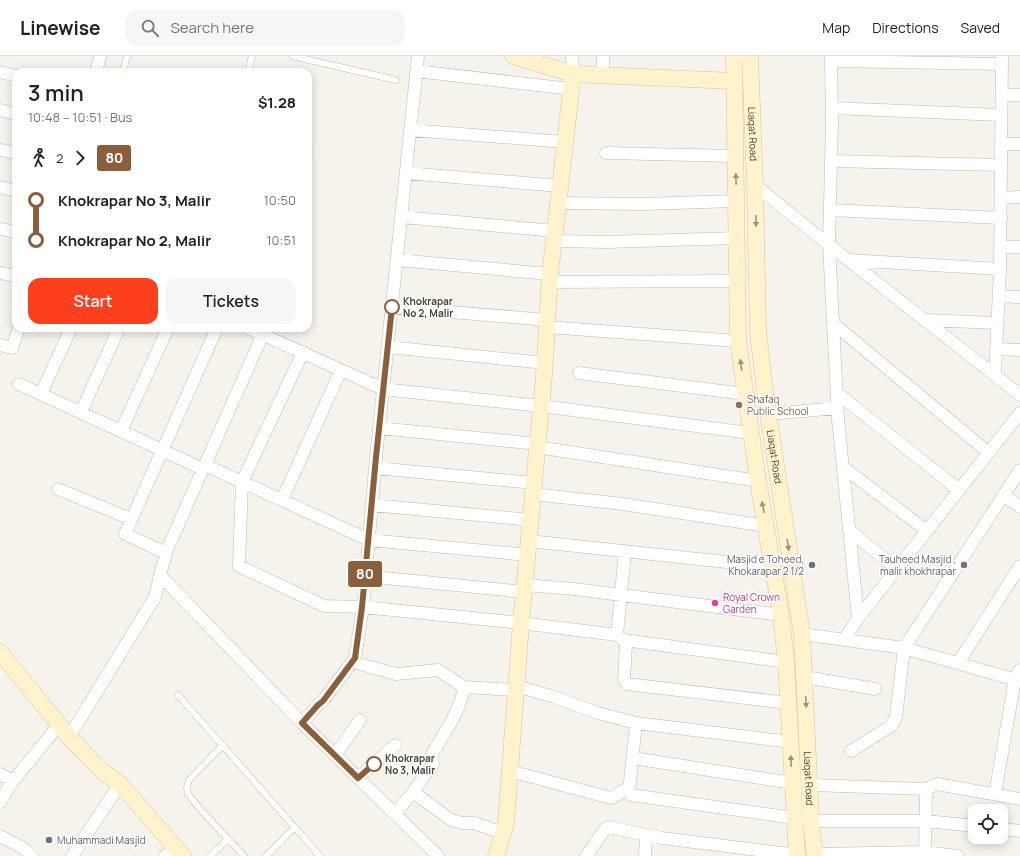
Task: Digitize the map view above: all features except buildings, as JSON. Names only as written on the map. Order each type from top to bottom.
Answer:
[{"type":"main road","points":[[512,56],[572,81],[603,75],[734,81]]},
{"type":"main road","points":[[734,56],[738,341],[750,433],[781,615],[786,662],[797,856]]},
{"type":"main road","name":"Liaqat Road","points":[[750,56],[755,185],[758,332],[802,634],[811,821],[815,855]]},
{"type":"main road","points":[[496,856],[506,824],[521,623],[545,364],[550,278],[572,81]]},
{"type":"main road","points":[[0,652],[64,731],[117,788],[172,854]]},
{"type":"street","points":[[302,723],[323,701],[355,658],[362,607],[418,56]]},
{"type":"street","points":[[416,71],[572,81],[572,56]]},
{"type":"street","points":[[603,56],[603,75]]},
{"type":"street","points":[[96,57],[96,68]]},
{"type":"street","points":[[858,618],[838,408],[829,245],[832,108],[831,58],[1002,60],[1000,269],[995,375]]},
{"type":"street","points":[[0,72],[12,75]]},
{"type":"street","points":[[1002,95],[1020,95]]},
{"type":"street","points":[[832,108],[1001,115]]},
{"type":"street","points":[[0,110],[12,113]]},
{"type":"street","points":[[410,130],[565,142]]},
{"type":"street","points":[[1001,144],[1020,144]]},
{"type":"street","points":[[0,150],[12,152]]},
{"type":"street","points":[[606,153],[735,156]]},
{"type":"street","points":[[831,161],[1001,165]]},
{"type":"street","points":[[406,174],[560,186]]},
{"type":"street","points":[[755,185],[1020,395]]},
{"type":"street","points":[[0,187],[12,190]]},
{"type":"street","points":[[1001,198],[1020,197]]},
{"type":"street","points":[[558,203],[643,204],[736,201]]},
{"type":"street","points":[[830,210],[1001,218]]},
{"type":"street","points":[[402,217],[607,242],[737,238]]},
{"type":"street","points":[[0,229],[12,231]]},
{"type":"street","points":[[1000,247],[1020,247]]},
{"type":"street","points":[[397,260],[550,278],[737,281]]},
{"type":"street","points":[[848,260],[1000,269]]},
{"type":"street","points":[[0,273],[12,275]]},
{"type":"street","points":[[999,296],[1020,297]]},
{"type":"street","points":[[392,307],[547,324],[738,341]]},
{"type":"street","points":[[924,320],[998,323]]},
{"type":"street","points":[[834,324],[989,453]]},
{"type":"street","points":[[0,345],[12,348],[18,332]]},
{"type":"street","points":[[41,394],[69,332]]},
{"type":"street","points":[[81,412],[117,332]]},
{"type":"street","points":[[121,431],[166,332]]},
{"type":"street","points":[[166,553],[125,534],[215,332]]},
{"type":"street","points":[[258,332],[384,389],[541,406],[750,433]]},
{"type":"street","points":[[0,802],[13,781],[64,731],[155,598],[166,553],[263,334]]},
{"type":"street","points":[[388,347],[545,364]]},
{"type":"street","points":[[996,349],[1020,350]]},
{"type":"street","points":[[303,352],[242,482],[239,566],[324,606],[362,607],[521,623],[786,662]]},
{"type":"street","points":[[282,500],[341,370]]},
{"type":"street","points":[[579,373],[745,394]]},
{"type":"street","points":[[19,384],[162,450],[242,482],[369,540],[625,551],[773,567]]},
{"type":"street","points":[[837,393],[959,490]]},
{"type":"street","points":[[769,414],[838,408]]},
{"type":"street","points":[[844,640],[858,618],[1020,413]]},
{"type":"street","points":[[379,428],[538,446],[758,481]]},
{"type":"street","points":[[843,467],[927,531]]},
{"type":"street","points":[[375,468],[534,488],[623,504],[766,526]]},
{"type":"street","points":[[851,751],[894,723],[904,648],[1020,470]]},
{"type":"street","points":[[58,489],[131,519]]},
{"type":"street","points":[[1004,495],[1020,507]]},
{"type":"street","points":[[372,505],[531,520]]},
{"type":"street","points":[[850,531],[897,569]]},
{"type":"street","points":[[625,551],[621,595],[621,638],[626,645],[624,679],[627,684],[788,703]]},
{"type":"street","points":[[958,663],[1020,566]]},
{"type":"street","points":[[160,575],[302,723],[438,856]]},
{"type":"street","points":[[365,576],[524,588],[574,589],[781,615]]},
{"type":"street","points":[[802,634],[904,648],[958,663],[1018,677],[996,794]]},
{"type":"street","points":[[352,662],[396,674],[438,670],[464,687],[516,688],[551,696],[598,713],[636,723],[791,742]]},
{"type":"street","points":[[805,677],[875,689]]},
{"type":"street","points":[[395,814],[433,764],[431,755],[458,711],[462,700],[464,687]]},
{"type":"street","points":[[335,755],[360,720]]},
{"type":"street","points":[[636,723],[628,792],[631,795],[794,818]]},
{"type":"street","points":[[358,778],[395,745]]},
{"type":"street","points":[[633,758],[792,783]]},
{"type":"street","points":[[510,771],[611,798],[625,788],[629,788]]},
{"type":"street","points":[[0,774],[13,781]]},
{"type":"street","points":[[810,785],[926,789],[937,784],[1020,799]]},
{"type":"street","points":[[72,856],[117,788]]},
{"type":"street","points":[[925,854],[926,789]]},
{"type":"street","points":[[413,792],[451,820],[463,823],[474,823],[503,833]]},
{"type":"street","points":[[811,821],[926,821],[968,825]]},
{"type":"street","points":[[586,856],[607,827],[646,836],[797,856]]},
{"type":"street","points":[[1008,829],[1020,830]]},
{"type":"street","points":[[0,836],[23,848],[32,856]]},
{"type":"street","points":[[645,856],[646,836]]},
{"type":"street","points":[[815,855],[925,854],[958,856]]},
{"type":"lane","points":[[124,68],[127,56]]},
{"type":"lane","points":[[249,68],[252,56]]},
{"type":"lane","points":[[292,56],[396,80]]},
{"type":"lane","points":[[178,695],[320,856]]},
{"type":"lane","points":[[223,745],[189,780],[187,787],[188,794],[244,856]]},
{"type":"lane","points":[[266,856],[295,827]]},
{"type":"lane","points":[[210,856],[228,839]]},
{"type":"bus line","name":"80","points":[[374,764],[358,778],[302,723],[323,701],[355,658],[362,607],[392,307]]},
{"type":"place","name":"Khokrapar No 2, Malir","points":[[392,307]]},
{"type":"place","name":"Shafaq Public School","points":[[739,405]]},
{"type":"place","name":"Masjid e Toheed, Khokarapar 2 1/2","points":[[812,565]]},
{"type":"place","name":"Tauheed Masjid , malir khokhrapar","points":[[964,565]]},
{"type":"place","name":"Royal Crown Garden","points":[[715,603]]},
{"type":"place","name":"Khokrapar No 3, Malir","points":[[374,764]]},
{"type":"place","name":"Muhammadi Masjid","points":[[49,840]]}]
